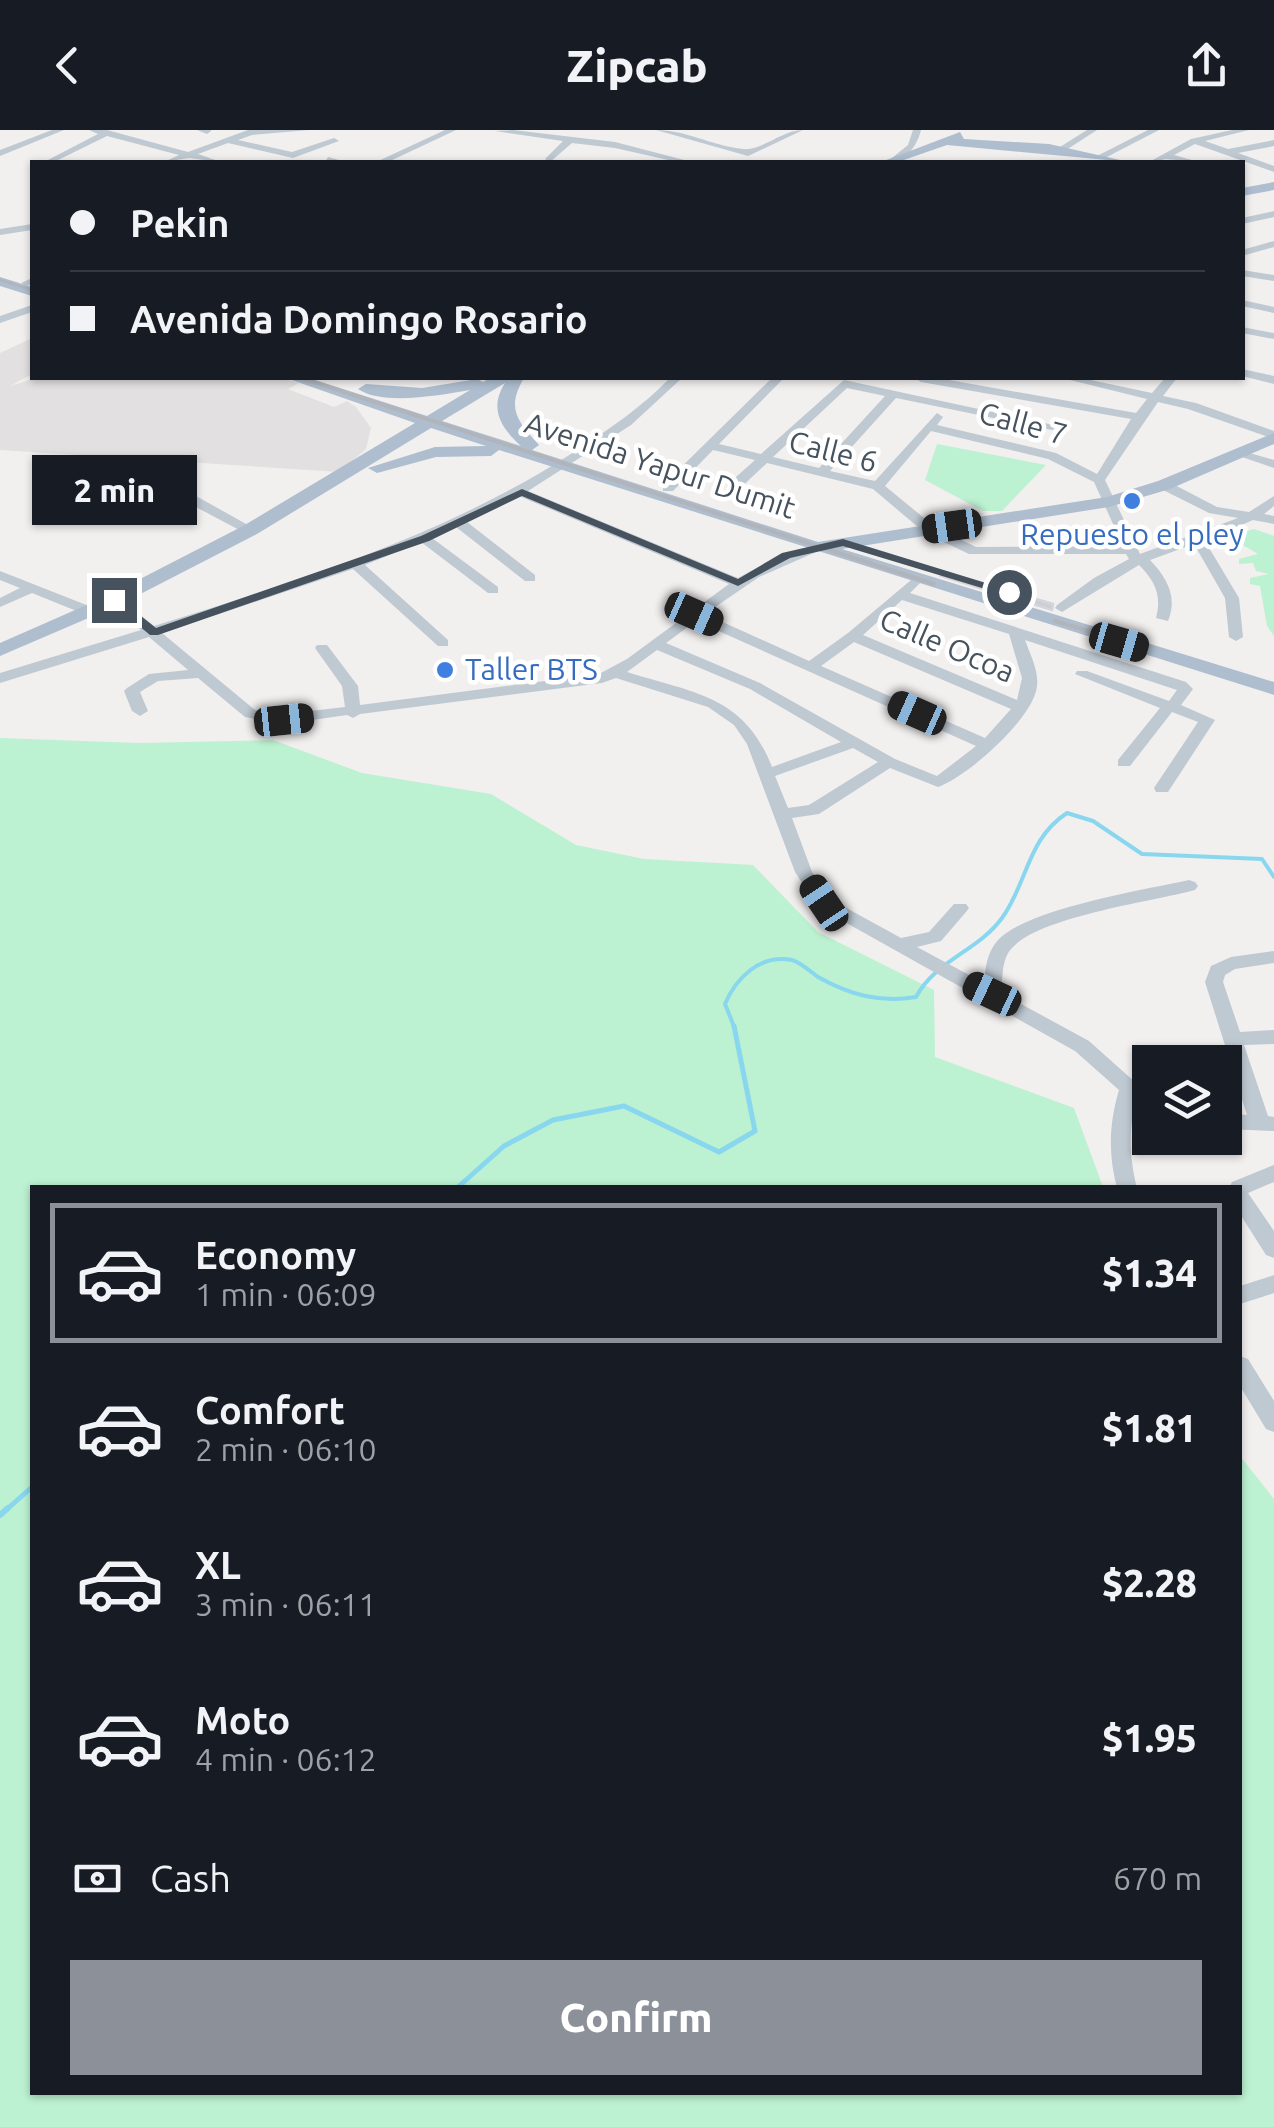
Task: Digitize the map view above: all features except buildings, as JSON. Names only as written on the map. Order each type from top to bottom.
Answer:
[{"type":"main road","points":[[894,160],[970,136],[1114,160]]},
{"type":"main road","points":[[940,143],[1060,150]]},
{"type":"main road","points":[[1245,191],[1274,183]]},
{"type":"main road","points":[[0,278],[30,285]]},
{"type":"main road","points":[[302,380],[345,390],[422,393],[492,380]]},
{"type":"main road","points":[[324,380],[345,390],[375,424],[368,456],[357,473]]},
{"type":"main road","points":[[440,421],[496,380]]},
{"type":"main road","points":[[172,571],[264,531],[512,380]]},
{"type":"main road","points":[[515,380],[505,393],[503,414],[528,449]]},
{"type":"main road","name":"Avenida Yapur Dumit","points":[[345,390],[772,534],[1274,689]]},
{"type":"main road","points":[[818,548],[1109,502],[1164,485],[1274,437]]},
{"type":"main road","points":[[0,650],[114,600],[357,473],[434,452],[528,449]]},
{"type":"main road","name":"Avenida Yapur Dumit","points":[[569,463],[668,488],[1062,608],[1274,678]]},
{"type":"main road","points":[[772,534],[784,542],[786,556]]},
{"type":"main road","points":[[898,559],[892,548],[899,534]]},
{"type":"street","points":[[0,150],[45,130]]},
{"type":"street","points":[[0,150],[60,130]]},
{"type":"street","points":[[93,130],[208,160]]},
{"type":"street","points":[[127,138],[146,130]]},
{"type":"street","points":[[176,160],[255,131],[305,130]]},
{"type":"street","points":[[660,130],[748,153],[799,130]]},
{"type":"street","points":[[1060,150],[1093,130]]},
{"type":"street","points":[[1100,157],[1155,130]]},
{"type":"street","points":[[1159,159],[1194,141],[1245,130]]},
{"type":"street","points":[[386,160],[448,131]]},
{"type":"street","points":[[499,131],[568,142],[625,160],[648,153],[679,160]]},
{"type":"street","points":[[52,160],[106,133]]},
{"type":"street","points":[[891,160],[917,135],[940,143]]},
{"type":"street","points":[[706,141],[718,136]]},
{"type":"street","points":[[230,141],[293,154],[334,142]]},
{"type":"street","points":[[1194,141],[1271,166]]},
{"type":"street","points":[[550,158],[568,142]]},
{"type":"street","points":[[1227,152],[1274,143]]},
{"type":"street","points":[[1255,176],[1274,183]]},
{"type":"street","points":[[1245,220],[1274,214]]},
{"type":"street","points":[[0,232],[30,227]]},
{"type":"street","points":[[1245,241],[1271,246]]},
{"type":"street","points":[[1245,253],[1271,246]]},
{"type":"street","points":[[1245,273],[1274,278]]},
{"type":"street","points":[[1245,304],[1274,310]]},
{"type":"street","points":[[0,320],[30,309]]},
{"type":"street","points":[[1245,331],[1274,336]]},
{"type":"street","points":[[1245,373],[1274,380]]},
{"type":"street","points":[[0,678],[154,632],[425,539],[522,492],[569,463],[652,405],[674,380]]},
{"type":"street","points":[[668,488],[776,380]]},
{"type":"street","points":[[957,380],[994,383],[1139,417]]},
{"type":"street","points":[[1078,380],[1156,396],[1274,437]]},
{"type":"street","points":[[1163,618],[1168,605],[1166,592],[1136,557],[1100,480],[1139,417],[1169,380]]},
{"type":"street","points":[[976,410],[994,383]]},
{"type":"street","points":[[732,488],[841,385],[1052,426]]},
{"type":"street","points":[[820,474],[894,393]]},
{"type":"street","points":[[1035,452],[1069,402]]},
{"type":"street","points":[[878,486],[947,404]]},
{"type":"street","name":"Calle 7","points":[[930,427],[1074,464],[1100,480]]},
{"type":"street","name":"Calle 6","points":[[713,446],[878,486],[930,530],[962,547],[985,552],[1136,557]]},
{"type":"street","points":[[1240,452],[1274,464]]},
{"type":"street","points":[[1164,485],[1214,510],[1274,520]]},
{"type":"street","points":[[522,492],[738,583]]},
{"type":"street","points":[[182,494],[250,530]]},
{"type":"street","points":[[1062,608],[1136,557],[1199,542],[1257,515],[1274,500]]},
{"type":"street","points":[[458,523],[530,578]]},
{"type":"street","points":[[425,539],[493,590]]},
{"type":"street","points":[[1199,542],[1224,579],[1239,618],[1236,637]]},
{"type":"street","points":[[114,600],[256,716],[284,720],[582,681],[616,673],[738,583],[786,556],[818,548]]},
{"type":"street","points":[[356,564],[443,643]]},
{"type":"street","points":[[0,576],[89,611]]},
{"type":"street","points":[[811,666],[853,636],[917,579]]},
{"type":"street","points":[[0,602],[32,588]]},
{"type":"street","points":[[902,595],[1181,686],[1184,689],[1124,762]]},
{"type":"street","points":[[694,614],[987,745]]},
{"type":"street","points":[[656,644],[755,686],[889,762],[938,782],[987,745],[1020,706],[1030,684],[1015,630]]},
{"type":"street","name":"Calle Ocoa","points":[[853,636],[1020,706]]},
{"type":"street","points":[[322,648],[350,686],[354,713]]},
{"type":"street","points":[[616,673],[713,704],[739,722],[755,744],[804,872],[824,903],[1082,1046],[1132,1090]]},
{"type":"street","points":[[140,711],[132,692],[150,678],[203,674]]},
{"type":"street","points":[[1082,674],[1204,718],[1207,723],[1162,788]]},
{"type":"street","points":[[767,774],[855,742]]},
{"type":"street","points":[[782,814],[813,810],[889,762]]},
{"type":"street","points":[[992,994],[996,960],[1006,942],[1068,915],[1190,886]]},
{"type":"street","points":[[901,948],[935,937],[960,908]]},
{"type":"street","points":[[1242,1122],[1267,1124],[1214,982],[1218,971],[1231,963],[1274,957]]},
{"type":"street","points":[[1234,1039],[1274,1038]]},
{"type":"street","points":[[1126,1185],[1117,1137],[1129,1088]]},
{"type":"street","points":[[1242,1187],[1274,1173]]},
{"type":"street","points":[[1242,1200],[1274,1249]]},
{"type":"street","points":[[1242,1294],[1274,1284]]},
{"type":"street","points":[[1242,1369],[1274,1422]]},
{"type":"shaded area","points":[[30,339],[30,375],[10,386],[30,380],[288,380],[299,383],[288,389],[334,407],[347,401],[371,428],[366,449],[339,472],[0,450],[0,353]]},
{"type":"green space","points":[[937,444],[1046,465],[1002,511],[983,511],[925,480]]},
{"type":"green space","points":[[1254,529],[1274,536],[1274,636],[1267,626],[1260,586],[1250,584],[1250,578],[1269,574],[1256,571],[1253,563],[1239,564],[1239,559],[1258,554],[1229,537]]},
{"type":"green space","points":[[0,738],[139,743],[273,740],[362,773],[491,794],[576,845],[644,859],[753,865],[818,932],[934,990],[935,1057],[1074,1108],[1102,1185],[30,1185],[30,2095],[1242,2095],[1242,1459],[1274,1499],[1274,2127],[0,2127]]},
{"type":"waterway","points":[[734,1027],[725,1004],[730,994],[751,970],[780,959],[795,961],[818,977],[854,993],[890,999],[916,997],[934,974],[1002,918],[1044,835],[1067,813],[1093,821],[1142,854],[1262,859],[1274,877]]},
{"type":"waterway","points":[[460,1185],[504,1146],[553,1120],[624,1106],[719,1152],[755,1131],[734,1027]]},
{"type":"waterway","points":[[5,1511],[30,1489]]},
{"type":"waterway","points":[[0,1515],[8,1508]]},
{"type":"railway","points":[[0,280],[30,289]]},
{"type":"railway","points":[[307,380],[934,584]]},
{"type":"railway","points":[[1055,621],[1099,634]]},
{"type":"place","name":"Repuesto el pley","points":[[1132,501]]},
{"type":"place","name":"Taller BTS","points":[[445,670]]},
{"type":"route","points":[[114,600],[154,632],[425,539],[522,492],[738,583],[786,556],[843,543],[1009,592]]}]
